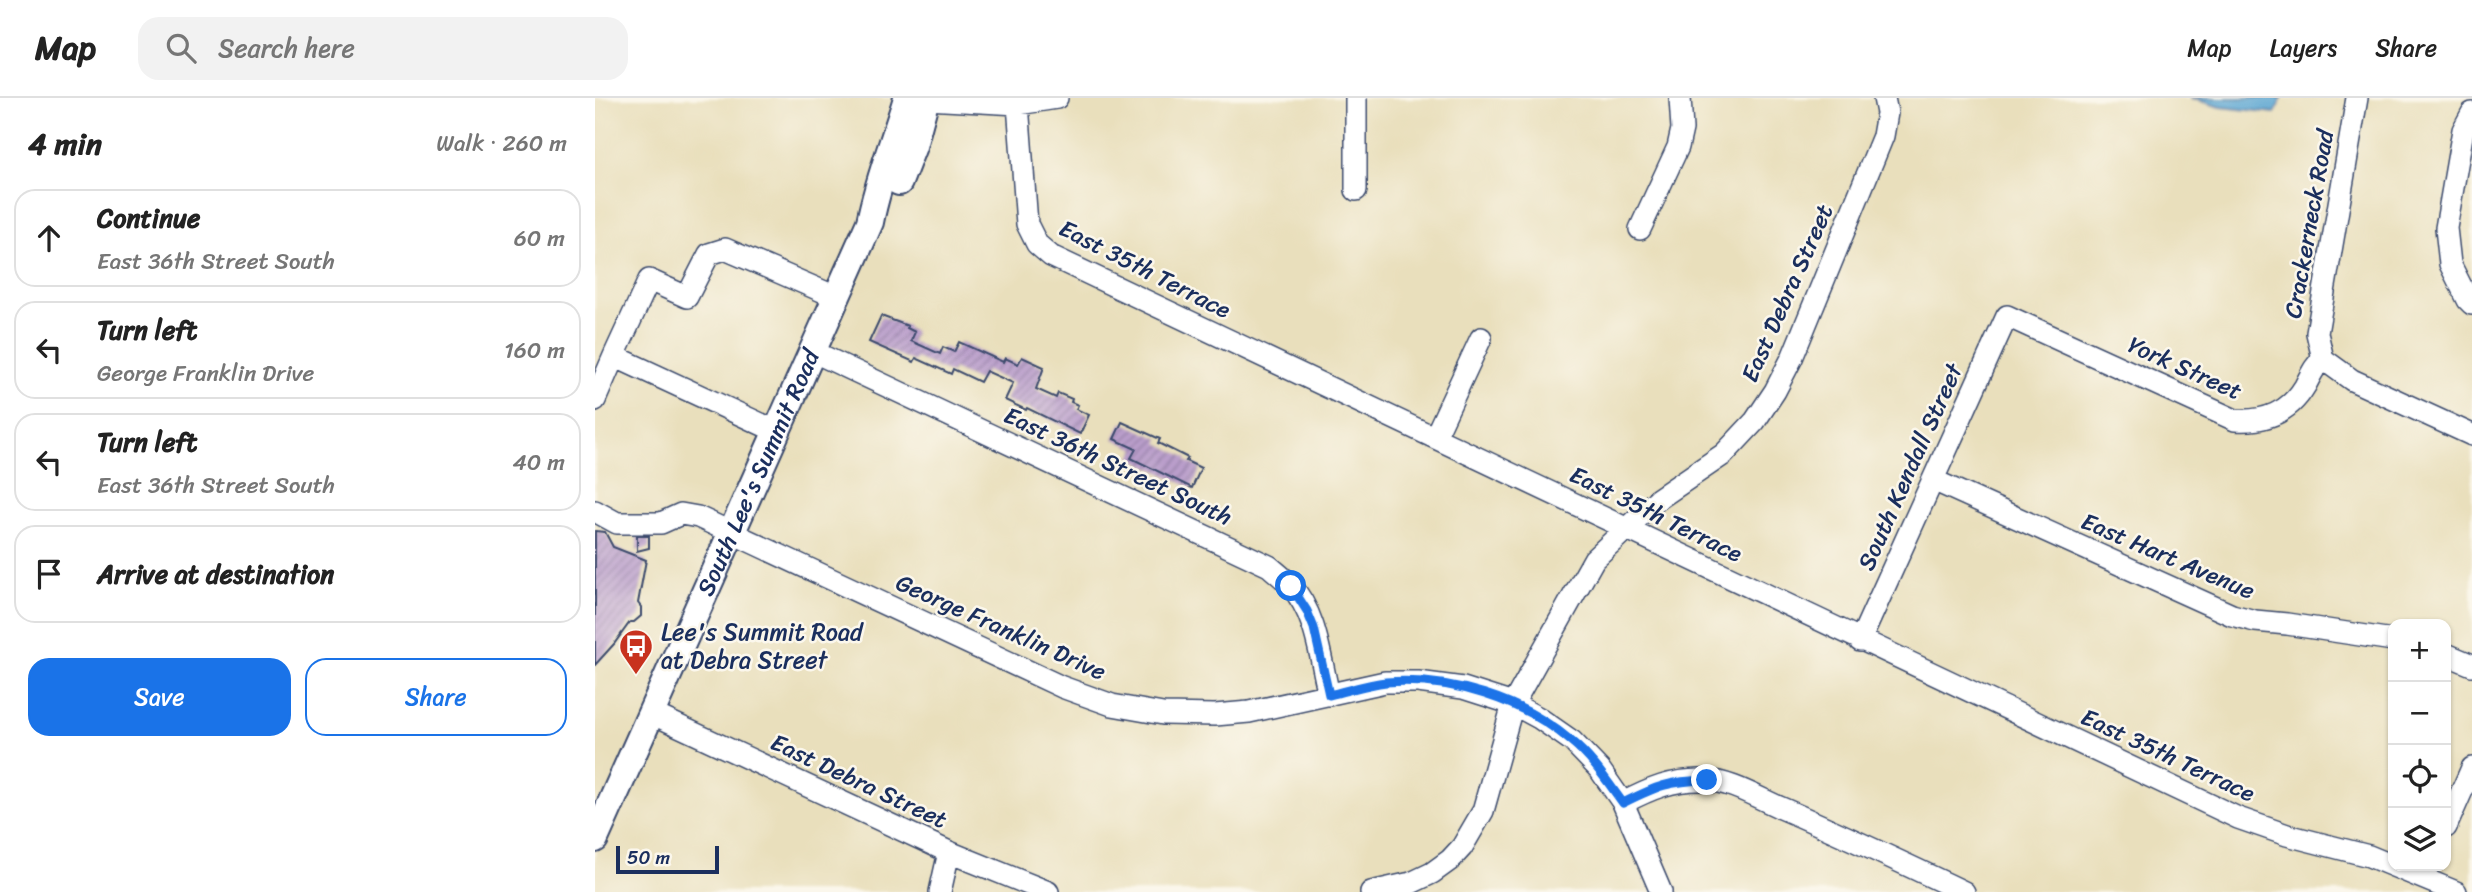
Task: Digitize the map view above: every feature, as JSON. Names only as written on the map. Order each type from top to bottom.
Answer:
[{"type":"main road","name":"South Lee's Summit Road","points":[[595,839],[601,810],[651,713],[870,222],[874,200],[907,98]]},
{"type":"main road","points":[[921,98],[926,98]]},
{"type":"main road","name":"South Lee's Summit Road","points":[[870,222],[894,196],[913,146],[926,98]]},
{"type":"street","points":[[926,98],[1018,104],[1057,98]]},
{"type":"street","points":[[1356,98],[1356,190]]},
{"type":"street","points":[[1640,229],[1678,147],[1682,129],[1681,98]]},
{"type":"street","name":"East Debra Street","points":[[1371,892],[1411,883],[1432,873],[1462,847],[1483,811],[1513,704],[1594,559],[1658,499],[1724,454],[1755,421],[1775,391],[1792,358],[1883,136],[1887,113],[1884,98]]},
{"type":"street","name":"Crackerneck Road","points":[[2323,359],[2317,333],[2357,98]]},
{"type":"street","name":"East 35th Terrace","points":[[1018,104],[1027,224],[1037,244],[1051,256],[2238,818],[2287,835],[2426,872]]},
{"type":"street","points":[[2472,113],[2463,130],[2446,228],[2450,264],[2472,304]]},
{"type":"street","points":[[595,400],[649,280],[687,298],[709,254],[725,249],[836,298]]},
{"type":"street","name":"York Street","points":[[2007,316],[2235,420],[2265,419],[2287,407],[2298,396],[2313,369],[2323,359]]},
{"type":"street","name":"South Kendall Street","points":[[1860,641],[2007,316]]},
{"type":"street","points":[[1435,437],[1482,338]]},
{"type":"street","name":"East 36th Street South","points":[[812,351],[1269,566],[1291,586],[1307,611],[1314,628],[1329,695]]},
{"type":"street","points":[[614,356],[776,431]]},
{"type":"street","points":[[2323,359],[2352,380],[2472,435]]},
{"type":"street","name":"East Hart Avenue","points":[[1933,480],[2232,615],[2255,621],[2388,639]]},
{"type":"street","name":"George Franklin Drive","points":[[595,510],[617,523],[660,523],[681,514],[698,517],[1062,687],[1112,705],[1163,714],[1215,715],[1249,712],[1385,682],[1418,682],[1463,688],[1513,704],[1572,741],[1600,770],[1623,803],[1661,892]]},
{"type":"street","points":[[2451,656],[2472,665]]},
{"type":"street","name":"East Debra Street","points":[[651,713],[949,852],[1048,892]]},
{"type":"street","points":[[2451,816],[2472,768]]},
{"type":"street","points":[[1623,803],[1657,786],[1678,781],[1707,780],[1729,785],[1833,830],[1964,892]]},
{"type":"street","points":[[940,892],[949,852]]},
{"type":"street","points":[[2426,872],[2456,892]]},
{"type":"water","points":[[2190,98],[2282,98],[2275,113],[2221,107]]},
{"type":"building","points":[[881,316],[908,326],[907,328],[915,332],[911,341],[940,354],[943,347],[954,352],[959,342],[1003,362],[1005,358],[1018,364],[1022,357],[1044,367],[1036,389],[1056,398],[1058,393],[1072,399],[1071,402],[1078,405],[1076,409],[1089,415],[1080,434],[1005,400],[1013,383],[986,371],[980,382],[953,369],[951,374],[916,358],[914,362],[869,342]]},
{"type":"building","points":[[1122,422],[1160,439],[1158,443],[1188,458],[1186,461],[1201,468],[1192,488],[1131,458],[1136,449],[1114,439]]},
{"type":"building","points":[[595,531],[605,532],[613,547],[646,560],[638,603],[641,616],[630,622],[595,665]]},
{"type":"building","points":[[637,536],[649,536],[649,548],[637,551]]},
{"type":"place","name":"Lee's Summit Road at Debra Street","points":[[636,676]]},
{"type":"route","points":[[1291,586],[1314,628],[1329,695],[1385,682],[1418,682],[1463,688],[1513,704],[1572,741],[1600,770],[1623,803],[1657,786],[1678,781],[1707,780]]}]
